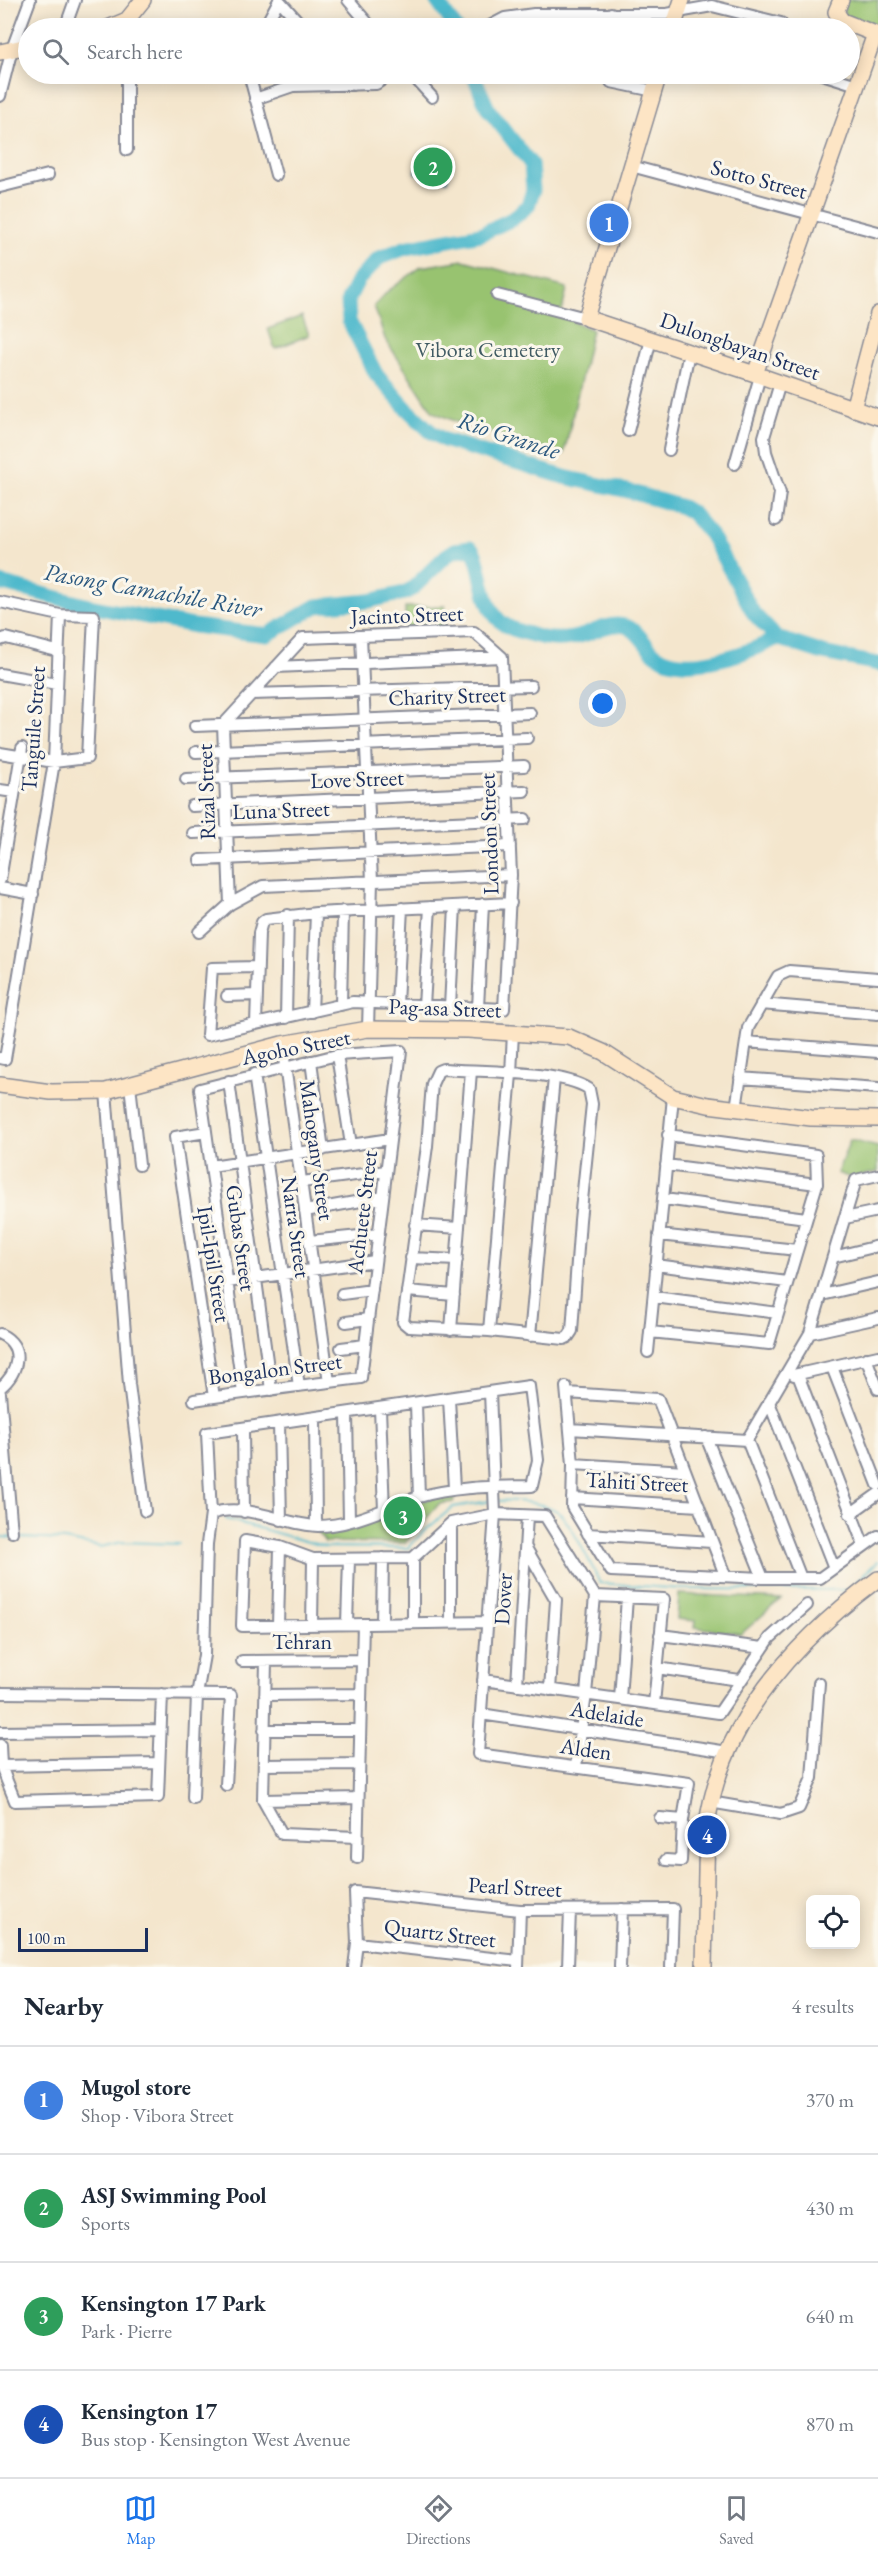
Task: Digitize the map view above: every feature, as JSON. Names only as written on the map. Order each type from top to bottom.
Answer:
[{"type":"street","points":[[21,18],[30,0]]},
{"type":"street","points":[[69,18],[75,0]]},
{"type":"street","points":[[131,18],[143,0]]},
{"type":"street","points":[[269,18],[279,0],[295,18]]},
{"type":"street","points":[[348,0],[363,18]]},
{"type":"street","points":[[840,18],[836,12],[841,0]]},
{"type":"street","points":[[505,18],[611,13],[713,3],[764,18]]},
{"type":"street","points":[[608,18],[611,13]]},
{"type":"street","points":[[0,96],[6,50],[18,25]]},
{"type":"street","points":[[860,28],[877,34],[860,77]]},
{"type":"street","points":[[127,84],[127,150]]},
{"type":"street","points":[[251,84],[276,175]]},
{"type":"street","points":[[255,99],[293,86],[376,84]]},
{"type":"street","points":[[420,84],[432,97]]},
{"type":"street","points":[[621,84],[654,91]]},
{"type":"street","points":[[497,295],[586,318],[656,84]]},
{"type":"street","points":[[735,464],[758,375],[811,212],[857,85],[854,84]]},
{"type":"street","name":"Sotto Street","points":[[631,166],[811,212],[878,232]]},
{"type":"street","points":[[0,187],[48,175]]},
{"type":"street","points":[[853,410],[878,314]]},
{"type":"street","name":"Dulongbayan Street","points":[[586,318],[878,417]]},
{"type":"street","points":[[628,431],[651,339]]},
{"type":"street","points":[[669,450],[689,352]]},
{"type":"street","points":[[776,520],[780,493],[766,452],[764,437],[780,383]]},
{"type":"street","points":[[0,602],[60,615],[94,616],[87,758],[54,762],[21,753],[0,753]]},
{"type":"street","name":"Tanguile Street","points":[[3,1058],[54,762],[60,615]]},
{"type":"street","name":"Jacinto Street","points":[[303,638],[474,632],[502,657]]},
{"type":"street","points":[[361,636],[372,881],[369,1029]]},
{"type":"street","points":[[0,640],[6,638],[57,651]]},
{"type":"street","name":"Rizal Street","points":[[230,904],[224,725],[303,638]]},
{"type":"street","points":[[276,667],[502,657]]},
{"type":"street","name":"London Street","points":[[478,1008],[504,1009],[511,875],[502,657]]},
{"type":"street","points":[[0,674],[57,684]]},
{"type":"street","points":[[251,694],[531,686]]},
{"type":"street","name":"Charity Street","points":[[195,726],[530,713]]},
{"type":"street","points":[[196,752],[527,738]]},
{"type":"street","points":[[0,880],[4,826],[14,792],[21,753]]},
{"type":"street","points":[[186,778],[524,766]]},
{"type":"street","points":[[0,790],[14,792]]},
{"type":"street","name":"Love Street","points":[[192,806],[524,791]]},
{"type":"street","name":"Luna Street","points":[[193,833],[525,819]]},
{"type":"street","points":[[200,860],[510,846]]},
{"type":"street","points":[[199,932],[230,904],[262,886],[511,875]]},
{"type":"street","points":[[0,888],[33,894]]},
{"type":"street","points":[[256,1024],[259,933],[262,922],[270,917],[511,903]]},
{"type":"street","points":[[257,967],[212,968],[207,1035],[353,1002],[478,1008],[483,904]]},
{"type":"street","points":[[450,1007],[455,906]]},
{"type":"street","points":[[424,1006],[430,907]]},
{"type":"street","points":[[397,1004],[402,908]]},
{"type":"street","points":[[341,1005],[343,911]]},
{"type":"street","points":[[312,1012],[316,913]]},
{"type":"street","points":[[286,1018],[288,915]]},
{"type":"street","points":[[736,1109],[748,1028],[778,976],[789,971],[878,978]]},
{"type":"street","points":[[226,996],[257,995]]},
{"type":"street","points":[[761,1004],[878,1014]]},
{"type":"street","name":"Pag-asa Street","points":[[0,1084],[51,1092],[106,1091],[282,1044],[369,1029],[513,1032],[569,1037],[603,1053],[673,1097],[736,1109],[811,1118],[878,1119]]},
{"type":"street","points":[[489,1331],[513,1032]]},
{"type":"street","points":[[746,1042],[878,1052]]},
{"type":"street","name":"Mahogany Street","points":[[282,1044],[329,1382]]},
{"type":"street","name":"Agoho Street","points":[[200,1089],[286,1066],[337,1056],[401,1051]]},
{"type":"street","name":"Achuete Street","points":[[361,1378],[401,1051]]},
{"type":"street","points":[[337,1056],[351,1145]]},
{"type":"street","points":[[311,1061],[323,1150]]},
{"type":"street","points":[[443,1069],[511,1074],[554,1078],[581,1084],[589,1089],[591,1095],[572,1331],[564,1339],[405,1325],[403,1323],[434,1076],[443,1069]]},
{"type":"street","points":[[451,1330],[471,1071]]},
{"type":"street","name":"Narra Street","points":[[254,1074],[299,1386]]},
{"type":"street","points":[[530,1336],[554,1078]]},
{"type":"street","points":[[740,1078],[878,1088]]},
{"type":"street","points":[[229,1081],[271,1389]]},
{"type":"street","points":[[130,1085],[139,1165]]},
{"type":"street","name":"Gubas Street","points":[[200,1089],[243,1393]]},
{"type":"street","points":[[106,1091],[129,1384],[145,1511]]},
{"type":"street","points":[[648,1352],[673,1097]]},
{"type":"street","name":"Ipil-Ipil Street","points":[[206,1132],[175,1137],[214,1397]]},
{"type":"street","points":[[650,1332],[769,1344],[816,1184],[816,1155],[668,1135]]},
{"type":"street","points":[[211,1166],[390,1139]]},
{"type":"street","points":[[666,1165],[816,1184]]},
{"type":"street","points":[[302,1182],[386,1171]]},
{"type":"street","points":[[747,1440],[810,1333],[856,1180],[878,1175]]},
{"type":"street","points":[[305,1211],[383,1197]]},
{"type":"street","points":[[664,1199],[806,1218]]},
{"type":"street","points":[[845,1218],[878,1211]]},
{"type":"street","points":[[415,1225],[459,1228]]},
{"type":"street","points":[[309,1241],[379,1234]]},
{"type":"street","points":[[659,1235],[797,1250]]},
{"type":"street","points":[[833,1257],[878,1246]]},
{"type":"street","points":[[411,1257],[457,1260]]},
{"type":"street","points":[[227,1282],[375,1261]]},
{"type":"street","points":[[656,1265],[787,1282]]},
{"type":"street","points":[[822,1295],[878,1282]]},
{"type":"street","points":[[342,1294],[372,1290]]},
{"type":"street","points":[[407,1291],[454,1295]]},
{"type":"street","points":[[654,1297],[778,1313]]},
{"type":"street","points":[[810,1333],[878,1318]]},
{"type":"street","points":[[346,1322],[368,1319]]},
{"type":"street","points":[[0,1334],[12,1344],[17,1359],[11,1379],[0,1388]]},
{"type":"street","points":[[342,1348],[365,1345]]},
{"type":"street","points":[[785,1376],[878,1356]]},
{"type":"street","points":[[866,1358],[878,1389]]},
{"type":"street","points":[[832,1366],[878,1485]]},
{"type":"street","points":[[798,1375],[864,1546]]},
{"type":"street","name":"Bongalon Street","points":[[194,1400],[361,1378]]},
{"type":"street","points":[[193,1798],[197,1695],[204,1655],[207,1544],[211,1514],[207,1433],[529,1386],[538,1460],[532,1486],[494,1490],[454,1488],[419,1497],[337,1525],[316,1526],[244,1512],[220,1510],[211,1514]]},
{"type":"street","points":[[725,1575],[658,1399],[624,1392],[567,1390],[573,1464],[572,1507],[611,1572],[820,1578],[878,1536]]},
{"type":"street","points":[[481,1714],[495,1511],[490,1392]]},
{"type":"street","points":[[0,1393],[12,1532]]},
{"type":"street","points":[[449,1399],[454,1488]]},
{"type":"street","points":[[769,1402],[834,1568]]},
{"type":"street","points":[[416,1404],[419,1497]]},
{"type":"street","points":[[380,1409],[384,1510]]},
{"type":"street","points":[[346,1414],[349,1520]]},
{"type":"street","points":[[315,1418],[316,1526]]},
{"type":"street","points":[[279,1424],[281,1520]]},
{"type":"street","points":[[243,1429],[244,1512]]},
{"type":"street","points":[[570,1429],[747,1440]]},
{"type":"street","points":[[706,1437],[763,1578]]},
{"type":"street","points":[[747,1440],[801,1578]]},
{"type":"street","points":[[573,1464],[685,1471]]},
{"type":"street","points":[[850,1514],[878,1494]]},
{"type":"street","name":"Tahiti Street","points":[[572,1498],[699,1506]]},
{"type":"street","points":[[487,1622],[242,1626],[245,1541],[280,1547],[312,1559],[414,1558],[451,1522],[495,1511],[545,1516],[595,1596],[586,1694],[576,1767]]},
{"type":"street","name":"Dover","points":[[518,1685],[527,1516]]},
{"type":"street","points":[[451,1522],[451,1622]]},
{"type":"street","points":[[588,1534],[712,1542]]},
{"type":"street","points":[[278,1625],[280,1547]]},
{"type":"street","points":[[525,1548],[556,1600],[550,1689]]},
{"type":"street","points":[[382,1623],[383,1558]]},
{"type":"street","points":[[413,1623],[414,1558]]},
{"type":"street","points":[[312,1559],[312,1625]]},
{"type":"street","points":[[347,1624],[349,1559]]},
{"type":"street","points":[[705,1967],[707,1825],[710,1802],[728,1752],[770,1680],[796,1649],[817,1628],[878,1579]]},
{"type":"street","points":[[595,1596],[664,1599],[654,1704]]},
{"type":"street","points":[[620,1699],[627,1597]]},
{"type":"street","points":[[483,1680],[718,1713],[763,1648],[779,1629],[807,1605]]},
{"type":"street","points":[[357,1858],[363,1624]]},
{"type":"street","points":[[660,1635],[763,1648]]},
{"type":"street","name":"Tehran","points":[[242,1661],[362,1660]]},
{"type":"street","points":[[266,1661],[263,1800],[282,1834],[357,1837]]},
{"type":"street","points":[[657,1668],[740,1680]]},
{"type":"street","points":[[710,1802],[781,1814],[799,1808],[812,1778],[819,1683]]},
{"type":"street","points":[[0,1693],[231,1695],[226,1785]]},
{"type":"street","points":[[0,1745],[1,1766],[15,1801],[158,1797],[162,1694]]},
{"type":"street","points":[[265,1695],[361,1694]]},
{"type":"street","name":"Adelaide","points":[[481,1714],[728,1752]]},
{"type":"street","name":"Alden","points":[[481,1714],[478,1754],[690,1783],[683,1820]]},
{"type":"street","points":[[0,1732],[160,1730]]},
{"type":"street","points":[[264,1730],[360,1730]]},
{"type":"street","points":[[1,1766],[158,1763]]},
{"type":"street","points":[[264,1765],[359,1764]]},
{"type":"street","points":[[263,1800],[358,1798]]},
{"type":"street","points":[[660,1818],[683,1820],[681,1861],[666,1860]]},
{"type":"street","name":"Pearl Street","points":[[357,1943],[355,1892],[520,1910],[673,1909],[671,1967]]},
{"type":"street","points":[[620,1967],[622,1909]]},
{"type":"street","points":[[518,1964],[520,1910]]},
{"type":"street","points":[[568,1967],[570,1910]]},
{"type":"street","points":[[354,1967],[357,1943]]},
{"type":"street","name":"Quartz Street","points":[[357,1943],[518,1964]]},
{"type":"green space","points":[[843,0],[878,0],[878,33],[860,26],[860,18],[844,18]]},
{"type":"green space","name":"Vibora Cemetery","points":[[463,260],[567,288],[561,316],[592,330],[564,454],[459,423],[433,412],[385,339],[374,306],[388,291],[421,267]]},
{"type":"green space","points":[[302,316],[309,335],[275,349],[268,329]]},
{"type":"green space","points":[[445,606],[445,627],[405,628],[405,607]]},
{"type":"green space","points":[[850,1140],[878,1147],[878,1172],[851,1178],[837,1173]]},
{"type":"green space","points":[[457,1492],[453,1502],[439,1504],[405,1543],[325,1542],[315,1528]]},
{"type":"green space","points":[[679,1594],[781,1599],[741,1634],[695,1627],[696,1621],[677,1619]]},
{"type":"water","points":[[420,153],[452,162],[447,181],[415,173]]},
{"type":"waterway","name":"Rio Grande","points":[[436,0],[449,18]]},
{"type":"waterway","name":"Rio Grande","points":[[477,84],[488,109],[531,164],[533,190],[528,206],[512,219],[481,234],[405,248],[379,258],[358,280],[348,300],[349,321],[376,374],[405,407],[430,431],[444,440],[564,477],[628,491],[682,507],[692,513],[710,534],[754,614],[777,638],[823,653],[878,664]]},
{"type":"waterway","name":"Pasong Camachile River","points":[[0,583],[89,606],[194,626],[267,635],[317,606],[369,601],[404,593],[412,589],[447,555],[455,550],[470,548],[477,560],[488,603],[493,613],[503,624],[521,632],[544,638],[565,639],[609,626],[629,627],[652,651],[664,659],[679,663],[714,661],[749,651],[777,638]]},
{"type":"waterway","points":[[226,1519],[326,1547],[408,1548],[453,1507],[491,1501]]},
{"type":"waterway","points":[[497,1501],[528,1502],[557,1511],[574,1533],[600,1583],[682,1589],[848,1590],[878,1561]]},
{"type":"waterway","points":[[0,1537],[64,1540],[101,1547],[122,1542],[179,1544]]},
{"type":"place","name":"ASJ Swimming Pool","points":[[433,167]]},
{"type":"place","name":"Mugol store","points":[[609,223]]},
{"type":"place","name":"Kensington 17 Park","points":[[403,1516]]},
{"type":"place","name":"Kensington 17","points":[[707,1835]]}]
